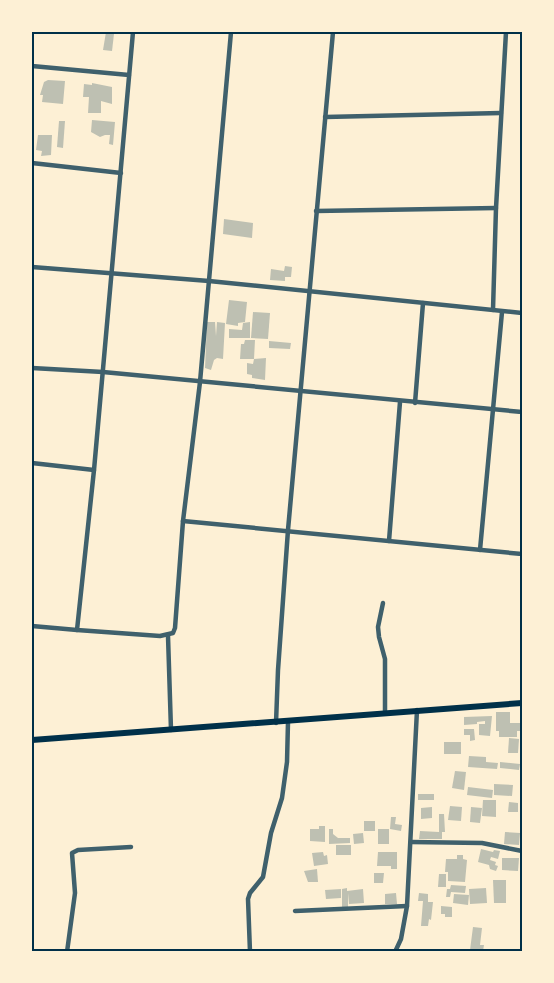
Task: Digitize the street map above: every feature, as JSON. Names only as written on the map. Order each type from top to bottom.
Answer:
[{"type":"main road","points":[[32,740],[522,703]]},
{"type":"street","points":[[77,630],[94,470],[133,32]]},
{"type":"street","points":[[32,626],[168,636],[175,628],[183,521],[200,382],[231,32]]},
{"type":"street","points":[[276,723],[288,530],[333,32]]},
{"type":"street","points":[[493,310],[506,32]]},
{"type":"street","points":[[32,66],[129,75]]},
{"type":"street","points":[[325,117],[501,112]]},
{"type":"street","points":[[32,163],[121,172]]},
{"type":"street","points":[[316,211],[496,208]]},
{"type":"street","points":[[32,267],[209,281],[522,313]]},
{"type":"street","points":[[415,403],[423,303]]},
{"type":"street","points":[[480,550],[502,312]]},
{"type":"street","points":[[32,368],[103,372],[522,412]]},
{"type":"street","points":[[389,541],[400,402]]},
{"type":"street","points":[[32,462],[94,470]]},
{"type":"street","points":[[183,521],[522,554]]},
{"type":"street","points":[[383,603],[378,627],[385,659],[385,713]]},
{"type":"street","points":[[168,636],[171,730]]},
{"type":"street","points":[[395,951],[401,939],[407,906],[417,710]]},
{"type":"street","points":[[250,951],[248,900],[250,893],[263,877],[271,833],[282,798],[287,762],[288,722]]},
{"type":"street","points":[[411,842],[482,843],[522,851]]},
{"type":"street","points":[[68,951],[75,893],[72,853],[78,850],[131,847]]},
{"type":"street","points":[[295,911],[407,906]]},
{"type":"building","points":[[106,32],[114,34],[112,51],[103,50]]},
{"type":"building","points":[[48,80],[65,81],[63,104],[42,102],[43,95],[40,95],[44,82]]},
{"type":"building","points":[[92,83],[112,87],[112,104],[101,101],[101,113],[88,113],[89,97],[83,97],[84,84],[92,85]]},
{"type":"building","points":[[92,120],[115,122],[113,145],[109,144],[110,135],[100,137],[91,132]]},
{"type":"building","points":[[59,121],[65,121],[63,148],[57,147]]},
{"type":"building","points":[[38,135],[52,135],[51,155],[41,156],[42,151],[36,150]]},
{"type":"building","points":[[224,219],[253,223],[252,238],[223,234]]},
{"type":"building","points":[[285,266],[292,267],[291,277],[285,277],[285,281],[270,280],[271,269],[284,271]]},
{"type":"building","points":[[229,300],[247,302],[245,322],[238,323],[238,326],[226,324]]},
{"type":"building","points":[[253,312],[270,313],[268,339],[251,338]]},
{"type":"building","points":[[207,322],[215,322],[216,336],[217,322],[225,323],[223,359],[214,360],[211,370],[205,368]]},
{"type":"building","points":[[250,322],[250,338],[229,338],[229,329],[242,330],[243,323]]},
{"type":"building","points":[[245,340],[255,340],[254,359],[240,359],[241,344],[244,344]]},
{"type":"building","points":[[269,341],[291,343],[290,349],[269,348]]},
{"type":"building","points":[[266,358],[265,380],[252,378],[252,375],[247,374],[247,363],[253,364],[254,359]]},
{"type":"building","points":[[496,712],[510,712],[510,723],[520,723],[517,737],[499,737],[499,731],[496,731]]},
{"type":"building","points":[[492,716],[490,736],[479,735],[479,724],[485,724],[485,721],[464,725],[464,717]]},
{"type":"building","points":[[464,729],[474,729],[475,740],[470,741],[470,735],[464,735]]},
{"type":"building","points":[[509,738],[519,739],[518,753],[508,753]]},
{"type":"building","points":[[444,742],[461,742],[461,754],[444,754]]},
{"type":"building","points":[[469,756],[486,757],[486,762],[498,763],[497,769],[468,767]]},
{"type":"building","points":[[500,762],[520,764],[519,770],[500,768]]},
{"type":"building","points":[[455,771],[466,772],[464,790],[452,788]]},
{"type":"building","points":[[494,784],[513,785],[512,796],[494,795]]},
{"type":"building","points":[[468,787],[493,790],[492,798],[467,795]]},
{"type":"building","points":[[418,794],[434,794],[434,800],[418,800]]},
{"type":"building","points":[[483,800],[496,800],[496,817],[482,816]]},
{"type":"building","points":[[509,802],[518,803],[518,812],[508,812]]},
{"type":"building","points":[[450,806],[462,807],[461,821],[448,820]]},
{"type":"building","points":[[432,807],[432,818],[421,819],[421,808]]},
{"type":"building","points":[[471,807],[482,808],[480,823],[470,822]]},
{"type":"building","points":[[439,814],[444,814],[445,832],[442,832],[442,839],[419,839],[420,831],[439,832]]},
{"type":"building","points":[[391,817],[396,817],[395,824],[402,825],[401,831],[390,829]]},
{"type":"building","points":[[364,821],[375,821],[375,831],[364,831]]},
{"type":"building","points":[[319,826],[325,826],[325,842],[310,841],[310,829],[319,829]]},
{"type":"building","points":[[329,829],[333,829],[333,834],[338,838],[350,838],[350,843],[329,844]]},
{"type":"building","points":[[378,829],[389,829],[389,844],[378,844]]},
{"type":"building","points":[[505,832],[520,833],[519,845],[504,844]]},
{"type":"building","points":[[363,833],[364,843],[354,844],[353,834]]},
{"type":"building","points":[[336,845],[351,845],[351,855],[336,855]]},
{"type":"building","points":[[481,849],[500,851],[498,859],[491,857],[490,860],[496,862],[495,865],[498,866],[496,871],[490,869],[489,865],[478,862]]},
{"type":"building","points":[[323,852],[324,856],[327,855],[328,864],[314,866],[312,853]]},
{"type":"building","points":[[378,852],[397,852],[397,869],[391,869],[391,866],[377,866]]},
{"type":"building","points":[[457,855],[463,855],[463,859],[467,860],[465,882],[448,881],[448,872],[445,872],[446,859],[457,859]]},
{"type":"building","points":[[502,858],[519,858],[518,871],[502,870]]},
{"type":"building","points":[[317,869],[318,882],[308,882],[304,871]]},
{"type":"building","points":[[374,873],[384,873],[383,883],[374,883]]},
{"type":"building","points":[[439,874],[446,874],[446,887],[438,887]]},
{"type":"building","points":[[493,880],[506,880],[506,903],[494,903]]},
{"type":"building","points":[[451,885],[466,886],[465,893],[451,892],[450,897],[446,897],[447,889],[450,889]]},
{"type":"building","points":[[347,888],[347,891],[363,889],[364,903],[349,904],[348,893],[348,907],[342,907],[342,889]]},
{"type":"building","points":[[486,888],[487,903],[470,904],[469,889]]},
{"type":"building","points":[[341,889],[341,898],[326,899],[325,890]]},
{"type":"building","points":[[396,893],[397,904],[385,904],[385,894]]},
{"type":"building","points":[[419,893],[428,894],[428,902],[433,902],[428,926],[421,926],[423,901],[418,901]]},
{"type":"building","points":[[454,894],[469,895],[468,905],[453,903]]},
{"type":"building","points":[[441,906],[452,907],[452,917],[445,917],[445,914],[441,914]]},
{"type":"building","points":[[473,927],[482,928],[480,945],[484,945],[483,951],[470,950]]}]
